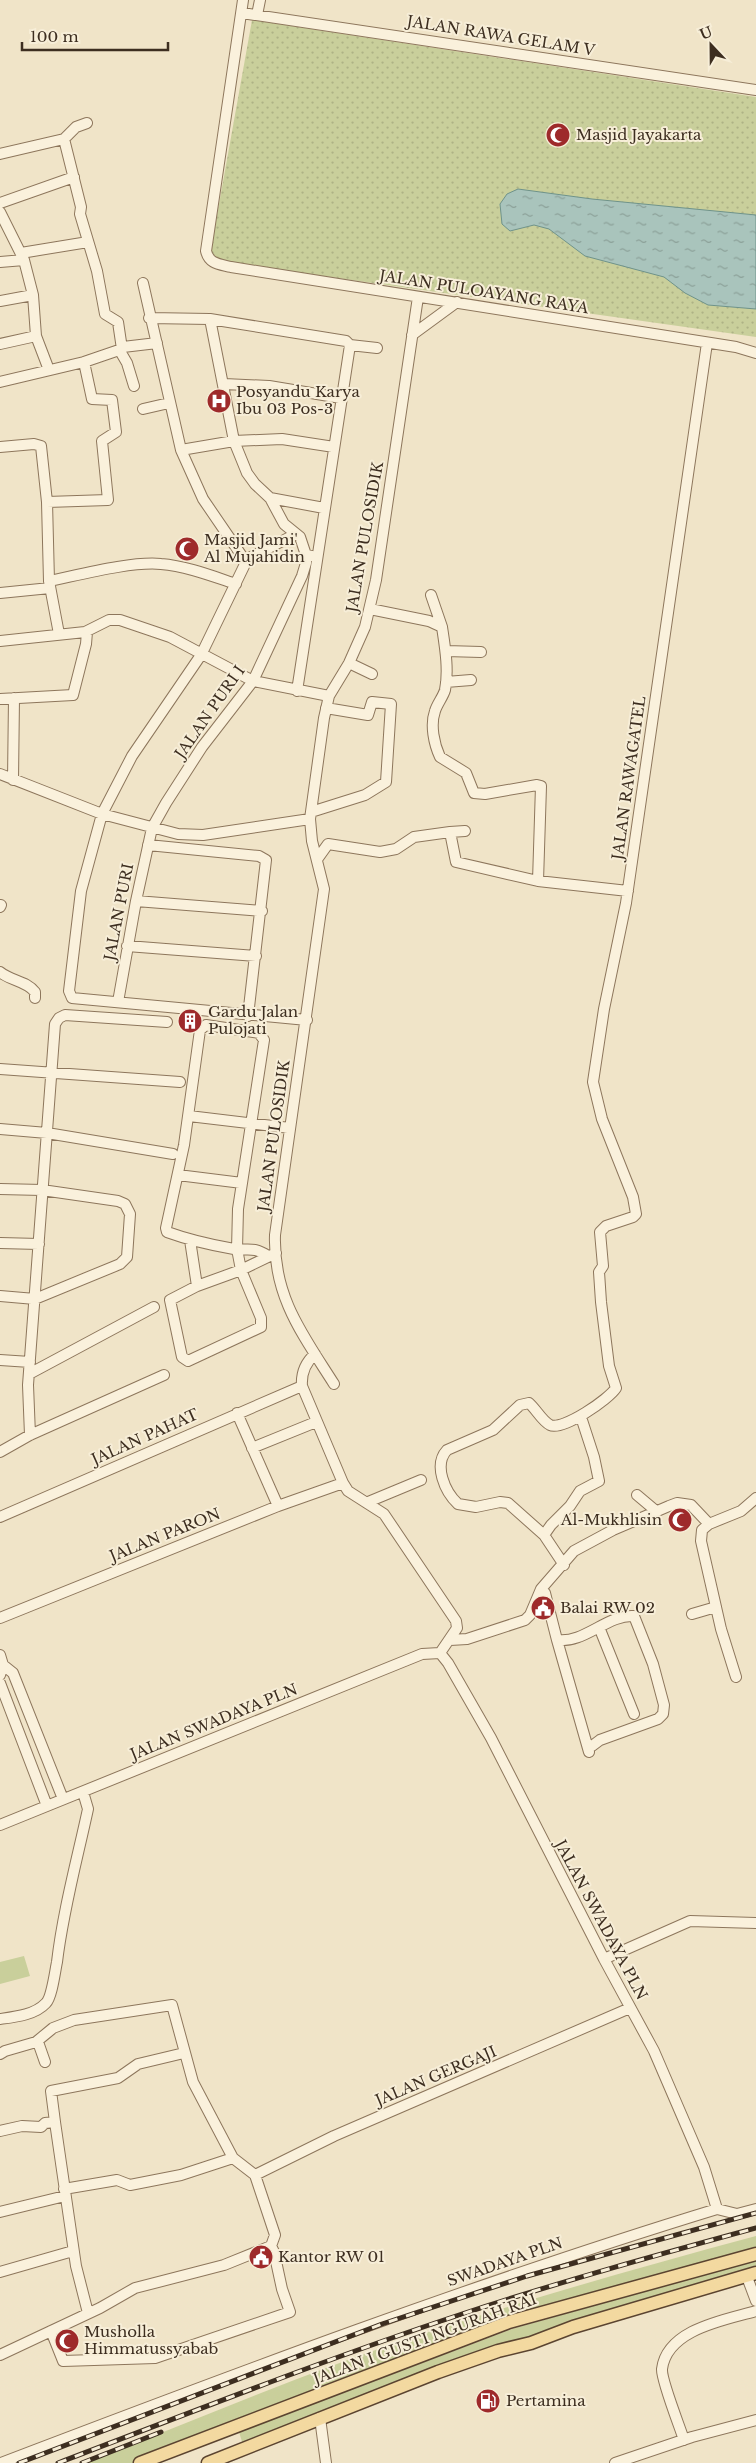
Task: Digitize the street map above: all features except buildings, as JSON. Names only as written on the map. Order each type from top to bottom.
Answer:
[{"type":"main road","name":"JALAN I GUSTI NGURAH RAI","points":[[140,2463],[510,2322],[756,2254]]},
{"type":"main road","points":[[699,2270],[704,2289]]},
{"type":"main road","points":[[208,2463],[320,2418],[498,2351],[532,2344],[573,2328],[752,2275]]},
{"type":"street","points":[[242,13],[244,0]]},
{"type":"street","points":[[257,15],[260,0]]},
{"type":"street","name":"JALAN RAWA GELAM V","points":[[242,13],[756,90]]},
{"type":"street","name":"JALAN PULOAYANG RAYA","points":[[242,13],[206,251],[208,258],[213,263],[706,343],[756,353]]},
{"type":"street","points":[[0,154],[64,139],[76,127],[86,123]]},
{"type":"street","points":[[64,139],[88,242],[97,271],[105,314],[118,322],[121,349],[134,386]]},
{"type":"street","points":[[0,203],[74,177]]},
{"type":"street","points":[[2,217],[23,256],[33,295],[36,336],[49,370]]},
{"type":"street","points":[[0,262],[88,242]]},
{"type":"street","points":[[143,284],[149,318],[157,343],[181,450],[202,499],[246,562]]},
{"type":"street","points":[[0,301],[33,295]]},
{"type":"street","name":"JALAN PULOSIDIK","points":[[334,1384],[293,1321],[272,1254],[307,1020],[324,889],[318,858],[312,840],[311,815],[326,708],[329,696],[349,664],[370,609],[418,297]]},
{"type":"street","points":[[412,336],[457,302]]},
{"type":"street","points":[[149,318],[210,319],[346,340],[350,345],[377,348]]},
{"type":"street","points":[[210,319],[234,441],[247,473],[255,484],[270,498],[284,524],[300,537],[306,555],[317,556]]},
{"type":"street","points":[[0,344],[36,336]]},
{"type":"street","points":[[0,382],[84,362],[121,349],[157,343]]},
{"type":"street","name":"JALAN RAWAGATEL","points":[[581,1417],[616,1388],[609,1366],[601,1302],[599,1272],[603,1266],[601,1230],[635,1216],[636,1210],[602,1119],[593,1082],[604,1009],[628,891],[706,343]]},
{"type":"street","points":[[297,691],[350,345]]},
{"type":"street","points":[[47,502],[108,500],[102,441],[116,432],[112,400],[92,399],[84,362]]},
{"type":"street","points":[[224,384],[269,386],[341,398]]},
{"type":"street","points":[[143,409],[170,403]]},
{"type":"street","points":[[181,450],[234,441],[282,439],[334,447]]},
{"type":"street","points":[[0,447],[40,445],[47,502],[50,584],[59,634]]},
{"type":"street","points":[[270,498],[324,508]]},
{"type":"street","points":[[296,534],[251,557],[246,562],[201,655],[132,756],[102,814],[80,890],[68,991],[72,998],[248,1016],[307,1020]]},
{"type":"street","name":"JALAN PURI I","points":[[152,828],[202,747],[253,681],[296,590],[306,563],[306,555]]},
{"type":"street","points":[[0,593],[143,564],[160,564],[187,569],[236,584]]},
{"type":"street","points":[[296,590],[312,592]]},
{"type":"street","points":[[431,595],[442,627],[446,651],[446,682],[434,712],[432,725],[438,753],[444,761],[466,773],[474,793],[485,794],[541,786],[538,881]]},
{"type":"street","points":[[370,609],[429,621],[442,627]]},
{"type":"street","points":[[0,642],[87,632],[109,620],[120,620],[170,637],[253,681],[329,696]]},
{"type":"street","points":[[0,699],[73,695],[86,644],[87,632]]},
{"type":"street","points":[[446,651],[481,652]]},
{"type":"street","points":[[349,664],[372,674]]},
{"type":"street","points":[[446,682],[471,680]]},
{"type":"street","points":[[13,780],[14,698]]},
{"type":"street","points":[[0,774],[102,814],[178,834],[203,836],[311,815],[365,795],[386,782],[391,704],[372,702],[368,715],[326,708]]},
{"type":"street","name":"JALAN PURI","points":[[118,1002],[136,901],[152,828]]},
{"type":"street","points":[[318,858],[328,844],[380,852],[396,849],[414,837],[465,831]]},
{"type":"street","points":[[450,832],[456,862],[538,881],[628,891]]},
{"type":"street","points":[[148,845],[265,857],[267,863],[262,911],[248,1016]]},
{"type":"street","points":[[136,901],[262,911]]},
{"type":"street","points":[[128,946],[256,956]]},
{"type":"street","points":[[0,972],[10,979],[28,985],[35,992],[35,998]]},
{"type":"street","points":[[30,1436],[28,1406],[29,1374],[55,1024],[59,1018],[65,1015],[167,1022]]},
{"type":"street","points":[[272,1254],[241,1270],[197,1286],[172,1298],[169,1303],[182,1357],[188,1361],[262,1327],[262,1318],[241,1270],[237,1250],[242,1183],[264,1040],[263,1035],[259,1033],[206,1025],[200,1030],[189,1116],[166,1228],[167,1232],[190,1240],[237,1250],[253,1248],[272,1254]]},
{"type":"street","points":[[0,1069],[180,1082]]},
{"type":"street","points":[[189,1116],[290,1128]]},
{"type":"street","points":[[0,1129],[47,1133],[173,1154]]},
{"type":"street","points":[[178,1175],[242,1183]]},
{"type":"street","points":[[0,1189],[42,1190],[125,1204],[130,1214],[128,1257],[120,1264],[35,1299],[0,1296]]},
{"type":"street","points":[[190,1240],[197,1286]]},
{"type":"street","points":[[0,1242],[39,1244]]},
{"type":"street","points":[[29,1374],[154,1307]]},
{"type":"street","points":[[315,1354],[306,1364],[302,1373],[302,1386],[343,1483],[348,1491],[384,1514],[454,1618],[457,1628],[440,1653]]},
{"type":"street","points":[[0,1360],[30,1362]]},
{"type":"street","points":[[0,1452],[30,1436],[164,1375]]},
{"type":"street","name":"JALAN PAHAT","points":[[0,1517],[302,1386]]},
{"type":"street","points":[[544,1535],[570,1506],[580,1491],[599,1481],[594,1457],[581,1417],[554,1426],[548,1425],[531,1404],[525,1404],[493,1430],[447,1450],[442,1460],[441,1474],[458,1504],[476,1507],[504,1501],[544,1535],[564,1565]]},
{"type":"street","points":[[237,1413],[278,1506]]},
{"type":"street","points":[[252,1448],[316,1422]]},
{"type":"street","points":[[368,1502],[421,1480]]},
{"type":"street","name":"JALAN PARON","points":[[0,1618],[278,1506],[343,1483]]},
{"type":"street","points":[[637,1495],[656,1511]]},
{"type":"street","points":[[736,1677],[716,1607],[701,1540],[702,1530],[709,1524],[741,1512],[756,1498]]},
{"type":"street","points":[[450,1640],[467,1639],[525,1620],[530,1614],[542,1588],[564,1565],[574,1551],[656,1511],[677,1503],[688,1504],[709,1524]]},
{"type":"street","points":[[542,1588],[591,1749],[600,1740],[658,1720],[663,1714],[664,1705],[656,1676],[634,1616],[627,1616],[581,1636],[558,1640]]},
{"type":"street","points":[[692,1614],[716,1607]]},
{"type":"street","points":[[599,1627],[634,1714]]},
{"type":"street","name":"JALAN SWADAYA PLN","points":[[0,1825],[422,1654],[440,1653],[448,1663],[491,1738],[604,1959],[654,2051],[673,2090],[704,2166],[717,2210]]},
{"type":"street","points":[[1,1665],[13,1673],[63,1800]]},
{"type":"street","points":[[0,1683],[47,1806]]},
{"type":"street","points":[[0,2019],[26,2014],[47,2002],[55,1974],[61,1929],[88,1809],[83,1792]]},
{"type":"street","points":[[604,1959],[690,1921],[756,1923]]},
{"type":"street","points":[[0,2054],[38,2042],[53,2028],[74,2020],[170,2005],[174,2007],[184,2053],[194,2082],[233,2158],[254,2175],[274,2227],[274,2238],[271,2246],[290,2312],[155,2358],[63,2361],[51,2331]]},
{"type":"street","name":"JALAN GERGAJI","points":[[254,2175],[334,2136],[630,2008]]},
{"type":"street","points":[[38,2042],[45,2062]]},
{"type":"street","points":[[88,2313],[73,2251],[51,2091],[118,2078],[138,2064],[184,2053]]},
{"type":"street","points":[[0,2131],[22,2126],[42,2126],[44,2123],[55,2122]]},
{"type":"street","points":[[0,2212],[118,2180],[130,2185],[181,2175],[233,2158]]},
{"type":"street","points":[[717,2210],[737,2214],[756,2209]]},
{"type":"street","name":"SWADAYA PLN","points":[[1,2463],[306,2349],[594,2247],[717,2210]]},
{"type":"street","points":[[0,2354],[88,2313],[135,2288],[224,2265],[271,2246]]},
{"type":"street","points":[[0,2272],[73,2251]]},
{"type":"street","points":[[752,2275],[756,2302]]},
{"type":"street","points":[[684,2440],[662,2370],[668,2353],[684,2336],[720,2321],[756,2311]]},
{"type":"street","points":[[320,2418],[326,2463]]},
{"type":"street","points":[[615,2463],[684,2440],[756,2420]]},
{"type":"green space","points":[[252,20],[756,97],[756,337],[209,260]]},
{"type":"green space","points":[[24,1956],[30,1976],[0,1984],[0,1962]]},
{"type":"green space","points":[[756,2236],[756,2254],[509,2322],[139,2463],[86,2463],[295,2380],[422,2334],[588,2283]]},
{"type":"green space","points":[[756,2260],[756,2273],[573,2327],[244,2448],[239,2432],[512,2329]]},
{"type":"water","points":[[518,189],[592,199],[756,215],[756,309],[708,305],[685,293],[664,277],[585,256],[549,229],[534,225],[510,231],[502,224],[500,204],[507,194]]},
{"type":"railway","points":[[19,2463],[382,2324],[527,2276],[756,2213]]},
{"type":"railway","points":[[58,2463],[310,2367],[411,2331],[498,2302],[756,2228]]},
{"type":"railway","points":[[82,2463],[161,2432]]},
{"type":"place","name":"Masjid Jayakarta","points":[[558,135]]},
{"type":"place","name":"Posyandu Karya Ibu 03 Pos-3","points":[[219,401]]},
{"type":"place","name":"Masjid Jami' Al Mujahidin","points":[[187,549]]},
{"type":"place","name":"Gardu Jalan Pulojati","points":[[190,1021]]},
{"type":"place","name":"Al-Mukhlisin","points":[[680,1520]]},
{"type":"place","name":"Balai RW 02","points":[[543,1608]]},
{"type":"place","name":"Kantor RW 01","points":[[261,2257]]},
{"type":"place","name":"Musholla Himmatussyabab","points":[[67,2341]]},
{"type":"place","name":"Pertamina","points":[[488,2401]]}]
